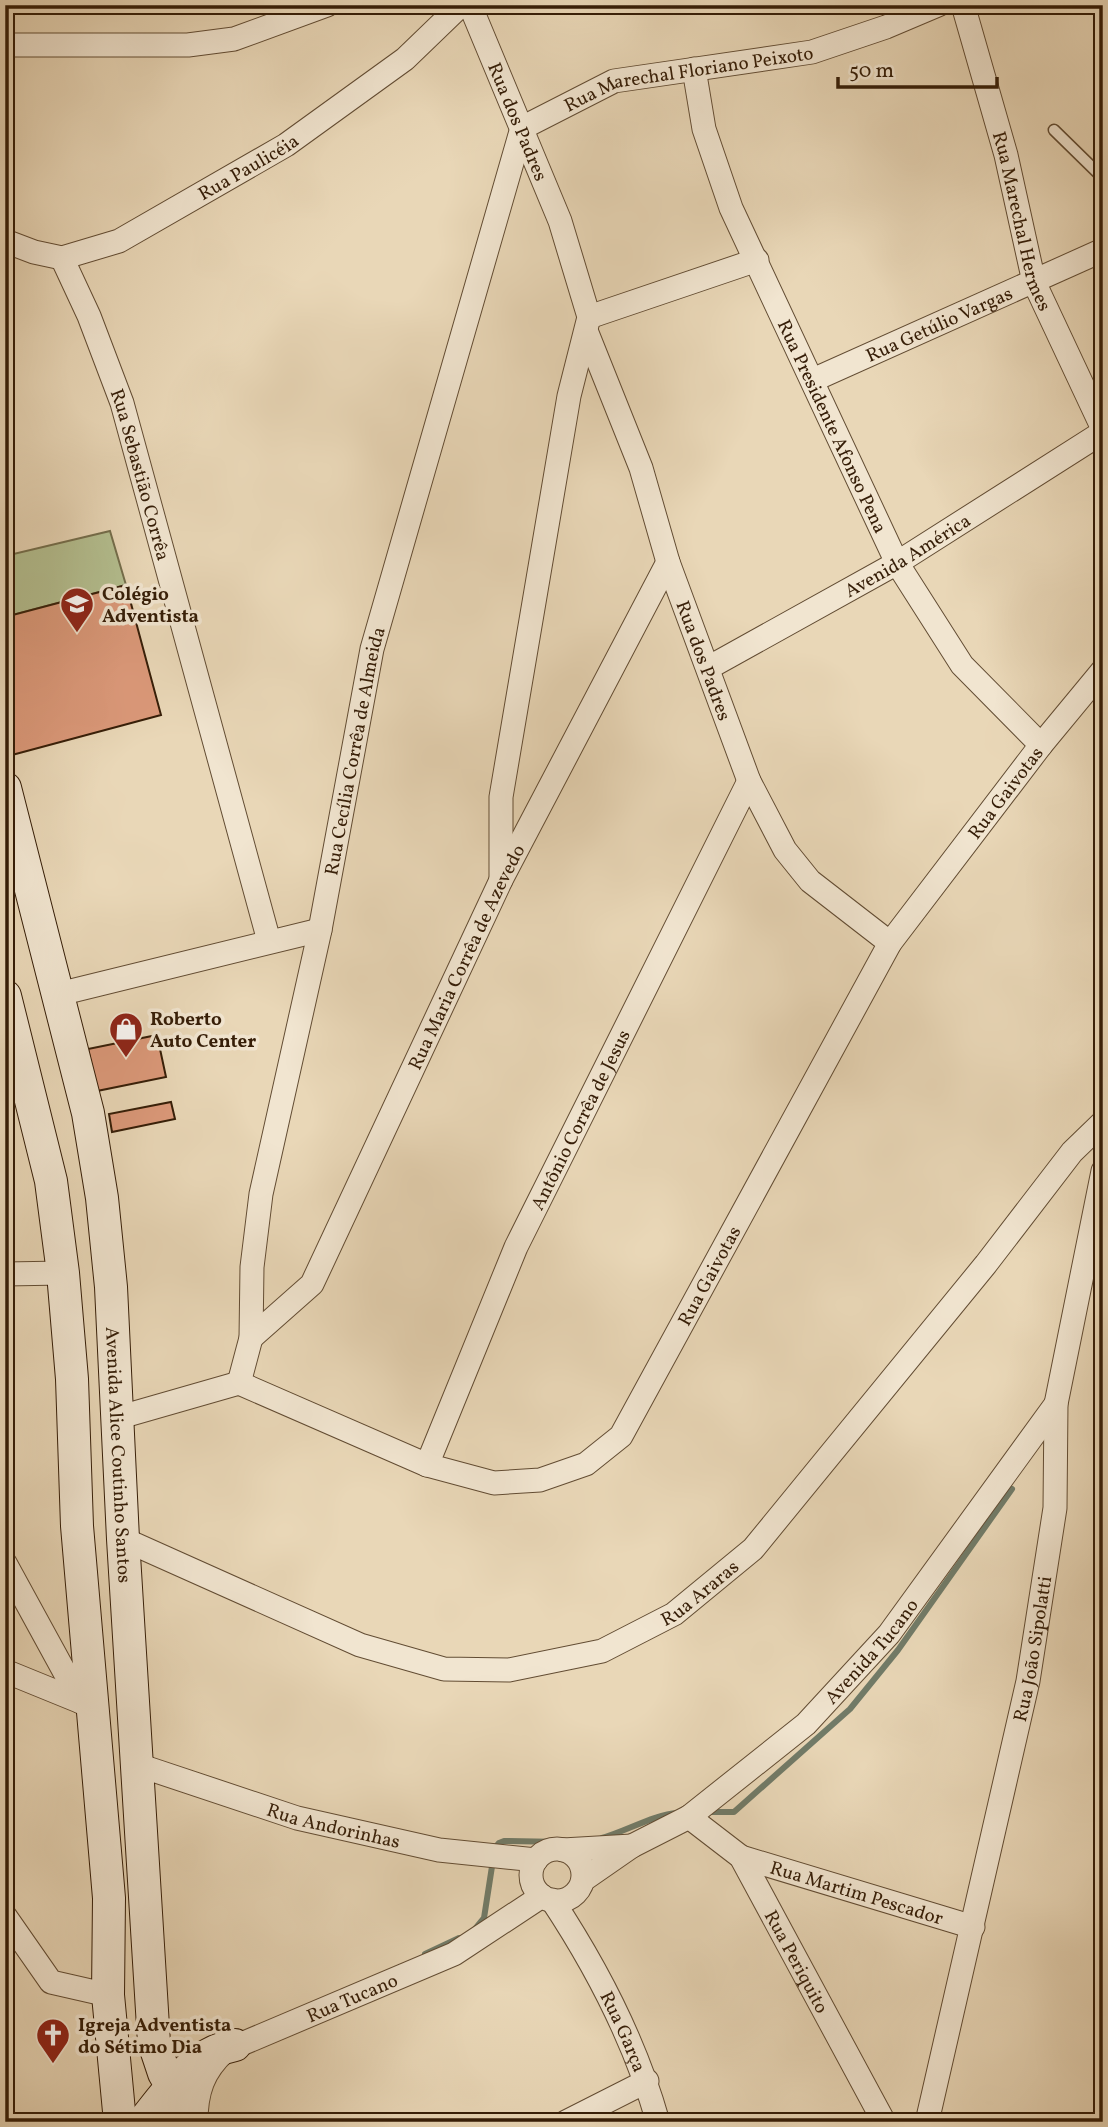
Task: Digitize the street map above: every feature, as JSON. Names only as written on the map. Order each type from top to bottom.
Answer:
[{"type":"main road","name":"Avenida Alice Coutinho Santos","points":[[5,788],[59,994],[85,1069],[111,1287],[123,1539],[154,2043],[159,2064],[195,2122]]},
{"type":"main road","points":[[5,996],[51,1181],[63,1273],[72,1379],[87,1704],[109,1898],[108,1995],[120,2122]]},
{"type":"main road","points":[[154,2043],[177,2054],[222,2049]]},
{"type":"main road","points":[[143,2122],[190,2066],[222,2049]]},
{"type":"main road","points":[[157,2122],[182,2122]]},
{"type":"street","points":[[5,45],[188,45],[234,39],[285,13],[327,5]]},
{"type":"street","name":"Rua Paulicéia","points":[[62,258],[119,241],[286,145],[405,59],[461,5]]},
{"type":"street","name":"Rua dos Padres","points":[[470,5],[560,221],[588,325],[641,468],[668,562],[749,781],[785,850],[810,881],[890,943]]},
{"type":"street","name":"Rua Marechal Floriano Peixoto","points":[[522,128],[614,81],[812,52],[887,27],[938,5]]},
{"type":"street","name":"Rua Marechal Hermes","points":[[963,5],[1006,155],[1034,282],[1103,430]]},
{"type":"street","name":"Rua Presidente Afonso Pena","points":[[694,69],[704,130],[731,208],[897,563],[961,665],[1041,745]]},
{"type":"street","name":"Rua Cecília Corrêa de Almeida","points":[[239,1384],[251,1338],[252,1267],[261,1194],[320,930],[372,649],[522,128]]},
{"type":"street","points":[[5,241],[34,252],[62,258]]},
{"type":"street","name":"Rua Getúlio Vargas","points":[[813,380],[1103,250]]},
{"type":"street","name":"Rua Sebastião Corrêa","points":[[62,258],[89,316],[122,403],[268,941]]},
{"type":"street","points":[[501,880],[501,797],[569,396],[588,325],[757,260]]},
{"type":"street","name":"Avenida América","points":[[708,668],[897,563],[1103,430]]},
{"type":"street","name":"Rua Maria Corrêa de Azevedo","points":[[251,1338],[312,1284],[501,880],[658,576],[668,562]]},
{"type":"street","name":"Rua Gaivotas","points":[[239,1384],[427,1465],[494,1483],[540,1480],[586,1464],[621,1436],[890,943],[1041,745],[1103,670]]},
{"type":"street","name":"Antônio Corrêa de Jesus","points":[[427,1465],[516,1247],[749,781]]},
{"type":"street","points":[[59,994],[320,930]]},
{"type":"street","name":"Rua Araras","points":[[123,1539],[360,1645],[444,1669],[509,1670],[601,1651],[674,1614],[753,1549],[986,1264],[1072,1152],[1103,1122]]},
{"type":"street","name":"Rua João Sipolatti","points":[[927,2122],[1028,1681],[1055,1508],[1056,1404],[1103,1171]]},
{"type":"street","points":[[5,1274],[63,1273]]},
{"type":"street","points":[[117,1418],[239,1384]]},
{"type":"street","name":"Avenida Tucano","points":[[581,1885],[632,1846],[689,1817],[806,1724],[889,1634],[1056,1404]]},
{"type":"street","points":[[5,1563],[87,1704]]},
{"type":"street","points":[[5,1671],[87,1704]]},
{"type":"street","name":"Rua Andorinhas","points":[[138,1765],[297,1818],[439,1850],[536,1860]]},
{"type":"street","name":"Rua Periquito","points":[[689,1817],[741,1857],[884,2122]]},
{"type":"street","name":"Avenida Tucano","points":[[563,1850],[632,1846]]},
{"type":"street","points":[[552,1849],[563,1850],[579,1860],[581,1885],[572,1897],[547,1898],[531,1880],[536,1860],[552,1849]]},
{"type":"street","name":"Rua Martim Pescador","points":[[741,1857],[973,1927]]},
{"type":"street","name":"Rua Garça","points":[[581,1885],[582,1946]]},
{"type":"street","name":"Rua Garça","points":[[547,1898],[582,1946],[647,2081],[658,2122]]},
{"type":"street","name":"Rua Tucano","points":[[195,2122],[197,2095],[202,2081],[222,2049],[454,1954],[547,1898]]},
{"type":"street","points":[[5,1916],[51,1982],[108,1995]]},
{"type":"street","points":[[566,2122],[647,2081]]},
{"type":"lane","points":[[1054,130],[1103,178]]},
{"type":"green space","points":[[110,531],[126,585],[5,617],[5,556]]},
{"type":"building","name":"Colégio Adventista","points":[[126,585],[161,715],[12,755],[5,727],[5,617]]},
{"type":"building","name":"Roberto Auto Center","points":[[157,1035],[166,1077],[97,1091],[88,1049]]},
{"type":"building","points":[[171,1102],[175,1119],[112,1132],[109,1114]]},
{"type":"waterway","points":[[705,1812],[734,1812],[850,1709],[898,1650],[1012,1489]]},
{"type":"waterway","points":[[602,1838],[660,1816],[677,1813]]},
{"type":"waterway","points":[[494,1849],[504,1841],[563,1842]]},
{"type":"waterway","points":[[475,1929],[484,1918],[493,1860]]},
{"type":"waterway","points":[[425,1954],[459,1938]]},
{"type":"place","name":"Colégio Adventista","points":[[77,634]]},
{"type":"place","name":"Roberto Auto Center","points":[[126,1059]]},
{"type":"place","name":"Igreja Adventista do Sétimo Dia","points":[[53,2065]]}]
